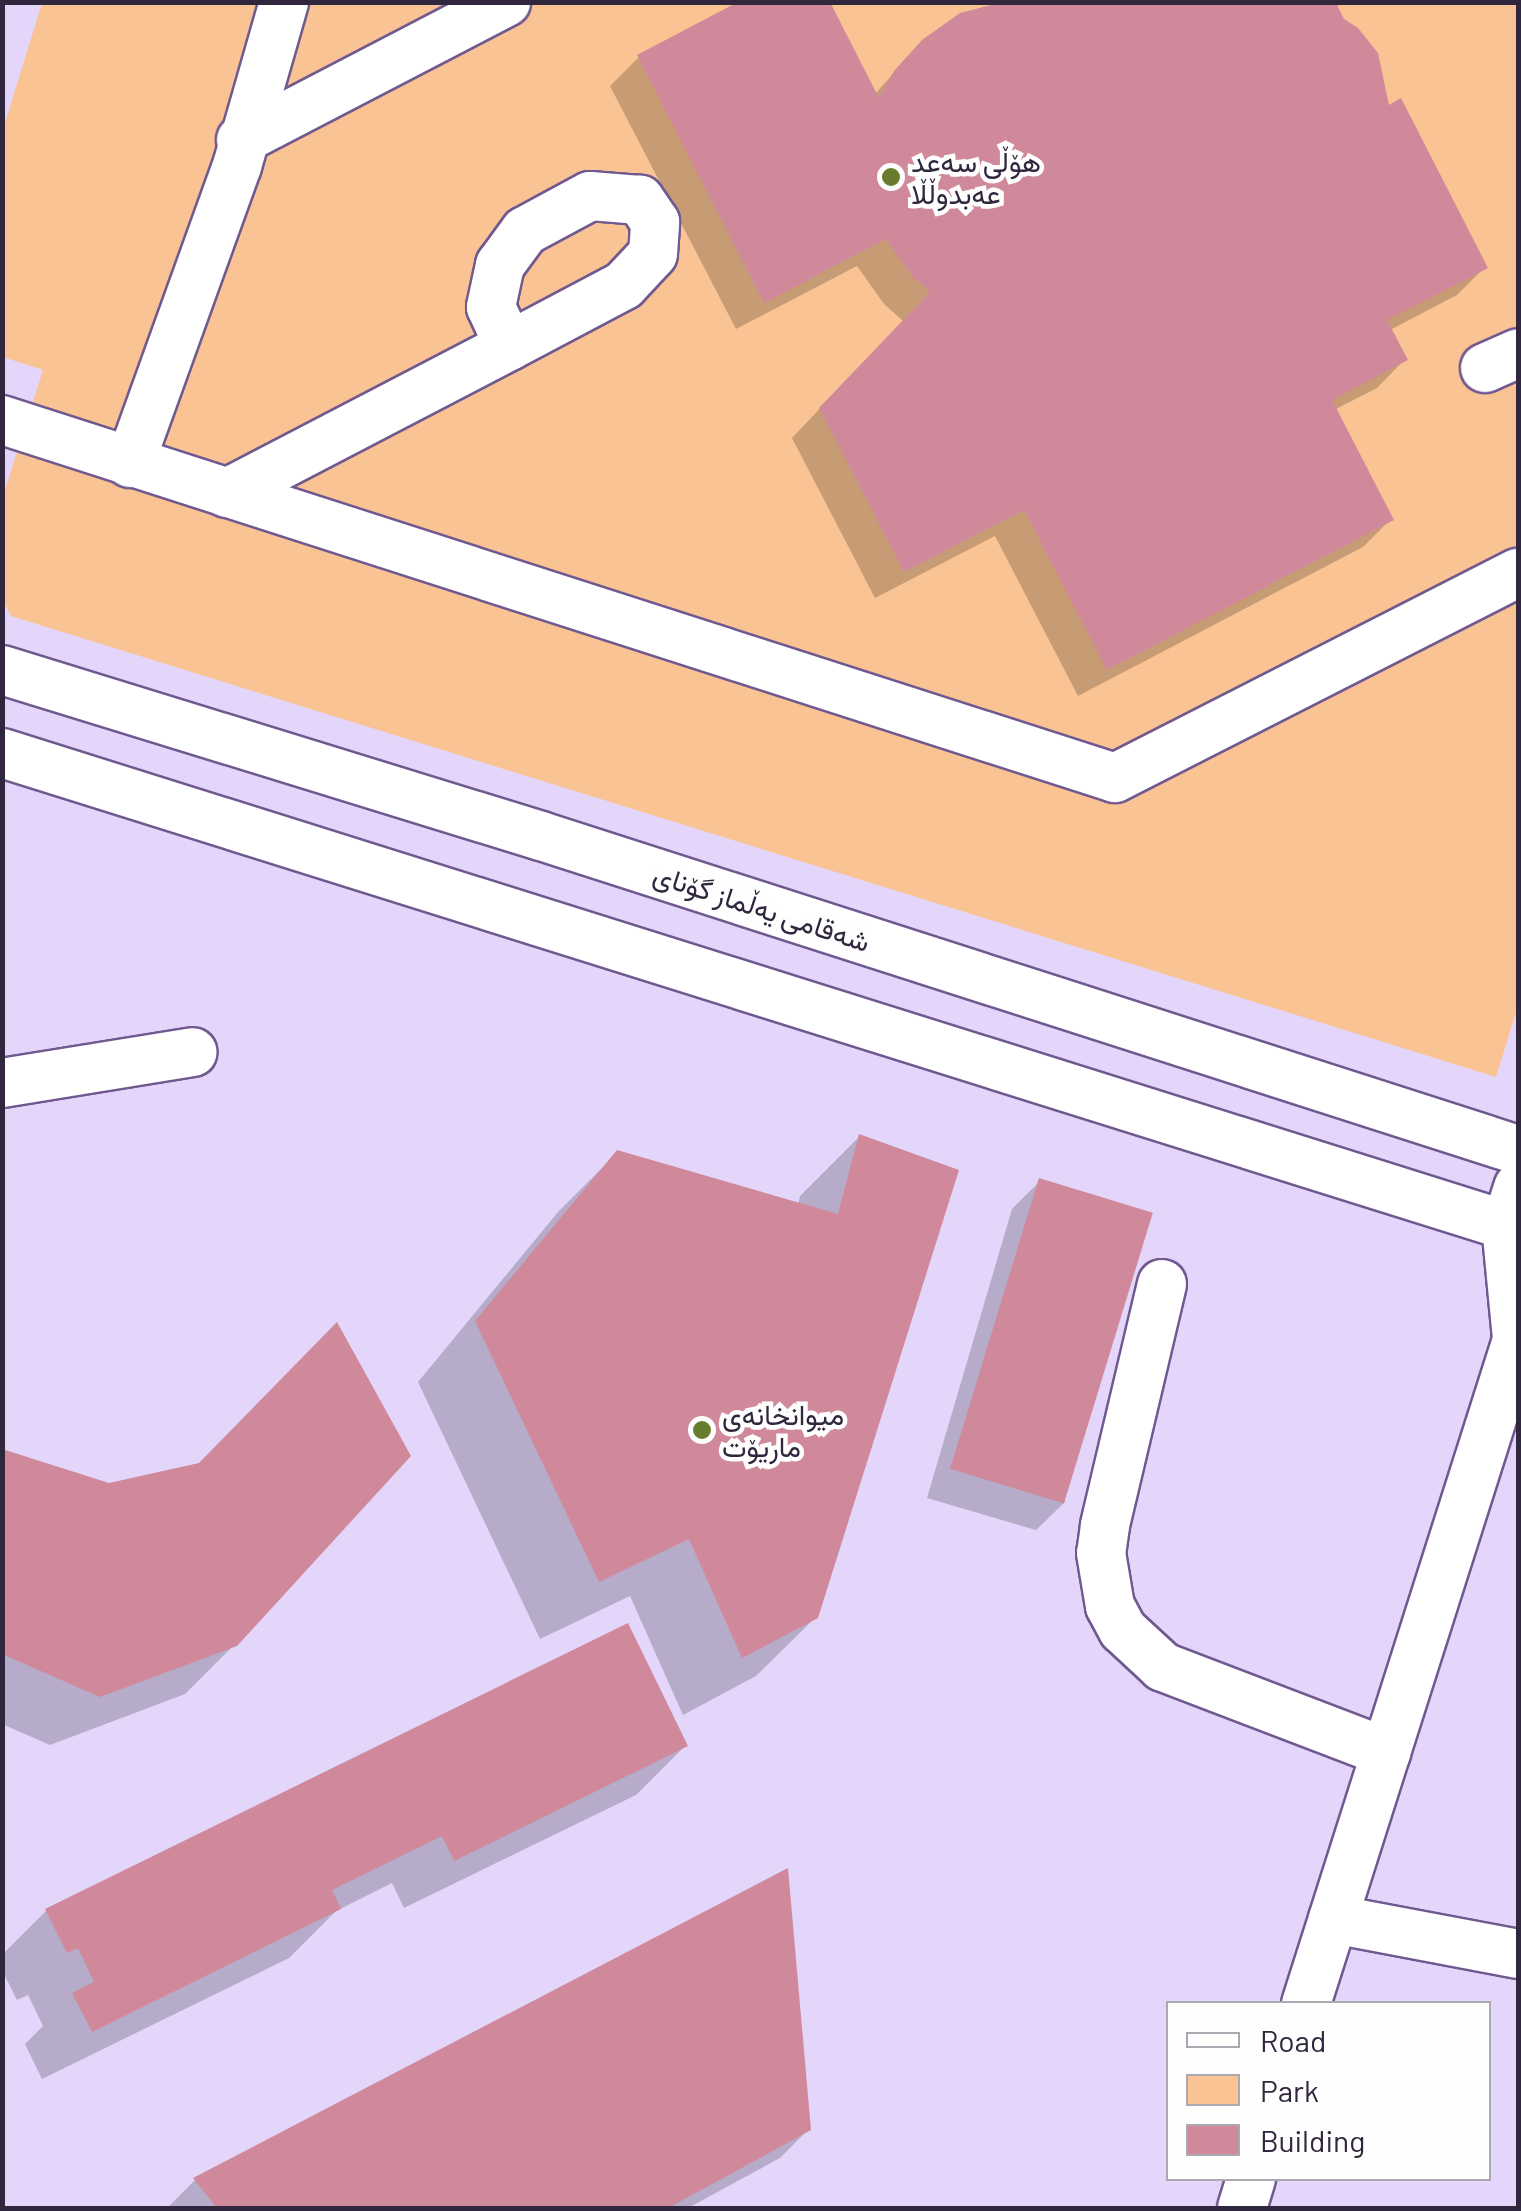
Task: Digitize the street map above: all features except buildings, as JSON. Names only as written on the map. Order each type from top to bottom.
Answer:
[{"type":"street","points":[[130,462],[237,166],[241,140],[284,2]]},
{"type":"street","points":[[241,140],[506,2]]},
{"type":"street","points":[[227,494],[509,346]]},
{"type":"street","points":[[2,420],[1114,778],[1518,573]]},
{"type":"street","name":"شەقامی یەڵماز گۆنای","points":[[2,670],[541,836],[1518,1150]]},
{"type":"street","points":[[2,753],[1514,1214],[1518,1338],[1307,2001]]},
{"type":"street","points":[[2,1083],[193,1052]]},
{"type":"street","points":[[1162,1284],[1105,1526],[1102,1567],[1110,1606],[1123,1630],[1163,1667],[1386,1752]]},
{"type":"street","points":[[1333,1919],[1518,1954]]},
{"type":"street","points":[[1242,2208],[1250,2181]]},
{"type":"green space","points":[[42,3],[1518,3],[1518,1006],[1496,1077],[11,616],[3,601],[3,496],[43,370],[3,357],[3,129]]},
{"type":"place","name":"ھۆڵی سەعد عەبدوڵڵا","points":[[891,177]]},
{"type":"place","name":"میوانخانەی ماریۆت","points":[[702,1430]]}]
